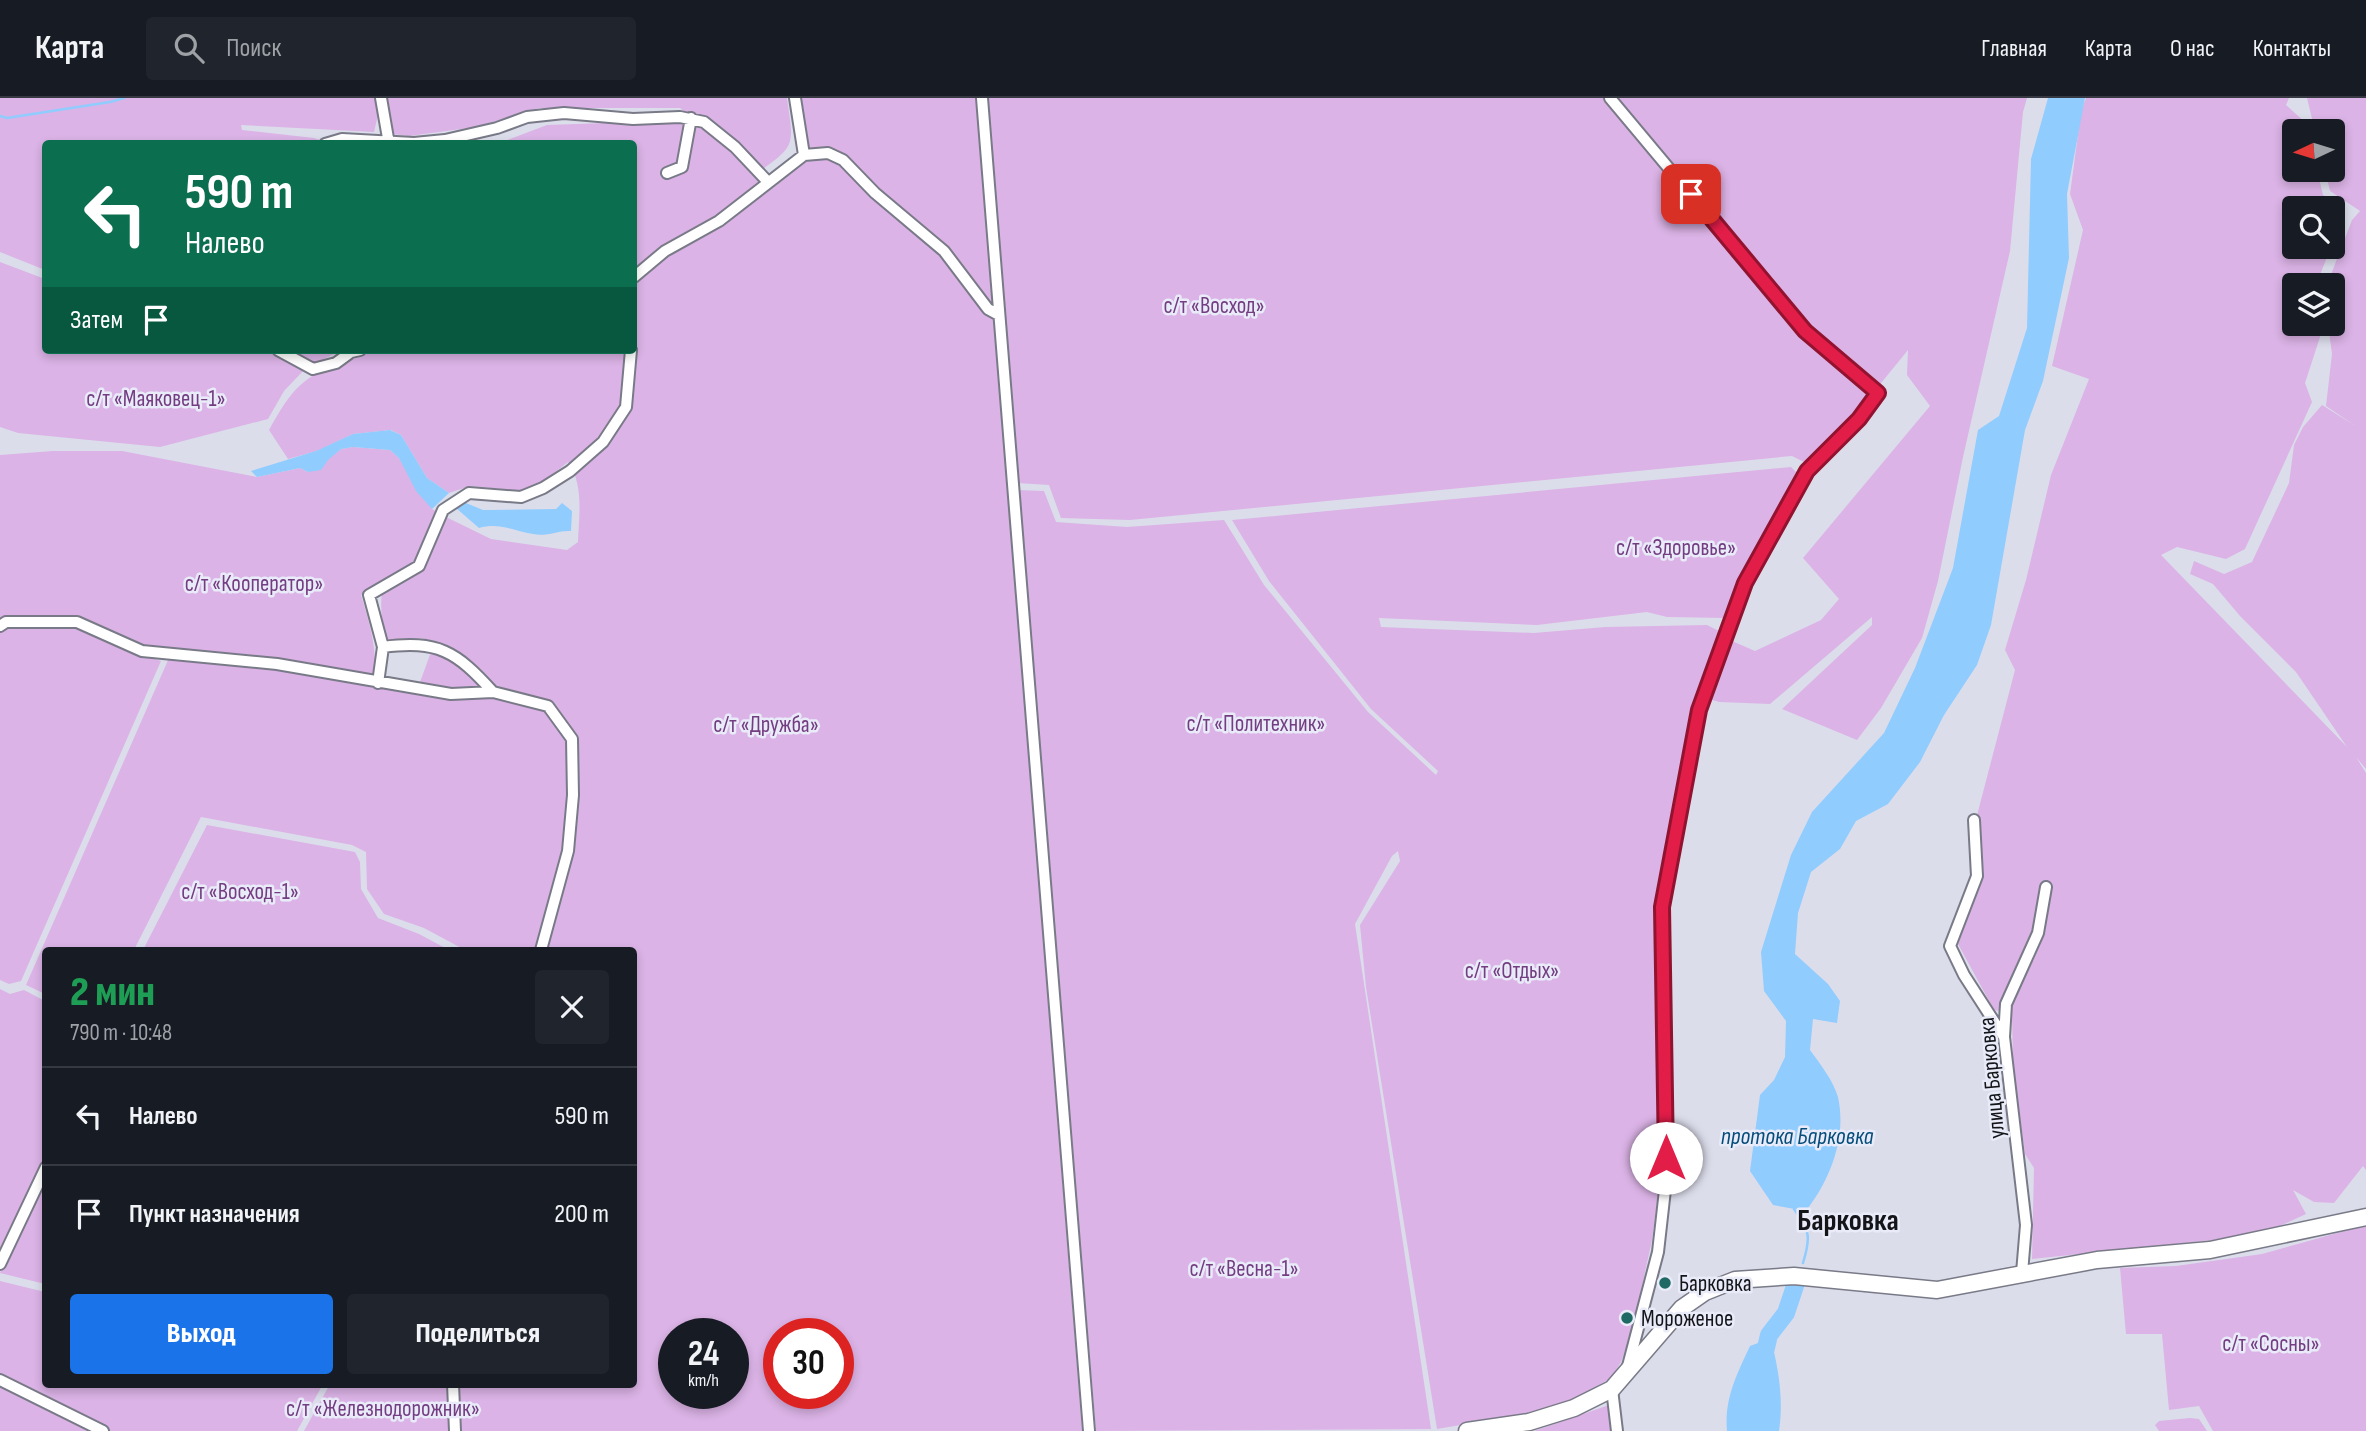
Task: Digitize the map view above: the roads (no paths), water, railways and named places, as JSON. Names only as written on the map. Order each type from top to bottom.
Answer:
[{"type":"main road","points":[[1467,1431],[1529,1422],[1574,1408],[1612,1389],[1682,1308],[1705,1292],[1735,1280],[1794,1276],[1937,1290],[2097,1260],[2210,1250],[2366,1217]]},
{"type":"street","points":[[381,98],[388,140]]},
{"type":"street","points":[[795,98],[804,155]]},
{"type":"street","points":[[982,98],[1088,1431]]},
{"type":"street","points":[[1610,98],[1805,331],[1878,393],[1859,419],[1807,471],[1745,583],[1699,710],[1662,907],[1666,1181],[1659,1240],[1644,1312],[1625,1377]]},
{"type":"street","points":[[439,140],[497,128],[527,117],[564,113],[633,119],[691,118],[704,122],[734,147],[768,182]]},
{"type":"street","points":[[667,173],[682,167],[691,118]]},
{"type":"street","points":[[637,274],[664,251],[719,221],[804,155],[828,153],[843,160],[875,194],[944,251],[988,309],[999,315]]},
{"type":"street","points":[[285,354],[313,369],[335,363],[348,354]]},
{"type":"street","points":[[378,683],[383,647],[369,595],[419,566],[443,510],[469,493],[521,497],[543,488],[570,471],[603,442],[626,407],[631,354]]},
{"type":"street","points":[[0,626],[8,621],[76,622],[142,651],[276,664],[450,694],[493,692],[548,706],[572,739],[573,795],[568,851],[542,947]]},
{"type":"street","points":[[383,647],[425,644],[444,651],[474,671],[493,692]]},
{"type":"street","points":[[1973,820],[1978,876],[1950,946],[1964,975],[2004,1038]]},
{"type":"street","name":"улица Барковка","points":[[2022,1273],[2026,1224],[2004,1038],[2006,1004],[2038,933],[2046,887]]},
{"type":"street","points":[[0,1265],[42,1176]]},
{"type":"street","points":[[0,1380],[103,1431]]},
{"type":"street","points":[[453,1388],[455,1431]]},
{"type":"street","points":[[1612,1389],[1617,1431]]},
{"type":"water","name":"протока Барковка","points":[[2048,98],[2085,98],[2067,194],[2069,258],[2043,381],[2025,430],[1991,625],[1977,665],[1944,715],[1920,762],[1888,804],[1856,821],[1840,849],[1811,872],[1798,913],[1795,954],[1828,984],[1840,1001],[1837,1023],[1813,1019],[1810,1050],[1836,1091],[1840,1128],[1829,1172],[1806,1211],[1773,1205],[1750,1171],[1760,1095],[1774,1080],[1785,1057],[1786,1021],[1764,991],[1761,952],[1791,855],[1812,812],[1884,733],[1915,668],[1953,568],[1978,430],[1999,416],[2027,328],[2031,159]]},
{"type":"water","points":[[390,430],[401,435],[427,478],[449,493],[432,509],[416,491],[399,458],[390,450],[353,447],[341,449],[321,470],[308,472],[300,468],[257,477],[251,471],[316,451],[353,434]]},
{"type":"water","points":[[466,503],[483,510],[556,509],[562,503],[572,511],[571,531],[538,535],[500,526],[479,528],[456,508]]},
{"type":"water","points":[[1758,1343],[1774,1352],[1780,1391],[1779,1431],[1727,1431],[1732,1387],[1750,1346]]},
{"type":"waterway","points":[[0,116],[7,118],[124,98]]},
{"type":"waterway","points":[[1794,1209],[1808,1234],[1803,1263]]},
{"type":"waterway","points":[[1761,1369],[1769,1335],[1786,1313],[1795,1286]]},
{"type":"place","name":"Барковка","points":[[1665,1283]]},
{"type":"place","name":"Мороженое","points":[[1627,1318]]},
{"type":"district","name":"Барковка","points":[[1848,1220]]},
{"type":"park label","name":"с/т «Восход»","points":[[1214,305]]},
{"type":"park label","name":"с/т «Маяковец-1»","points":[[156,398]]},
{"type":"park label","name":"с/т «Здоровье»","points":[[1676,547]]},
{"type":"park label","name":"с/т «Кооператор»","points":[[254,583]]},
{"type":"park label","name":"с/т «Политехник»","points":[[1256,723]]},
{"type":"park label","name":"с/т «Дружба»","points":[[766,724]]},
{"type":"park label","name":"с/т «Восход-1»","points":[[240,891]]},
{"type":"park label","name":"с/т «Отдых»","points":[[1512,970]]},
{"type":"park label","name":"с/т «Весна-1»","points":[[1244,1268]]},
{"type":"park label","name":"с/т «Сосны»","points":[[2271,1343]]},
{"type":"park label","name":"с/т «Железнодорожник»","points":[[383,1408]]}]
